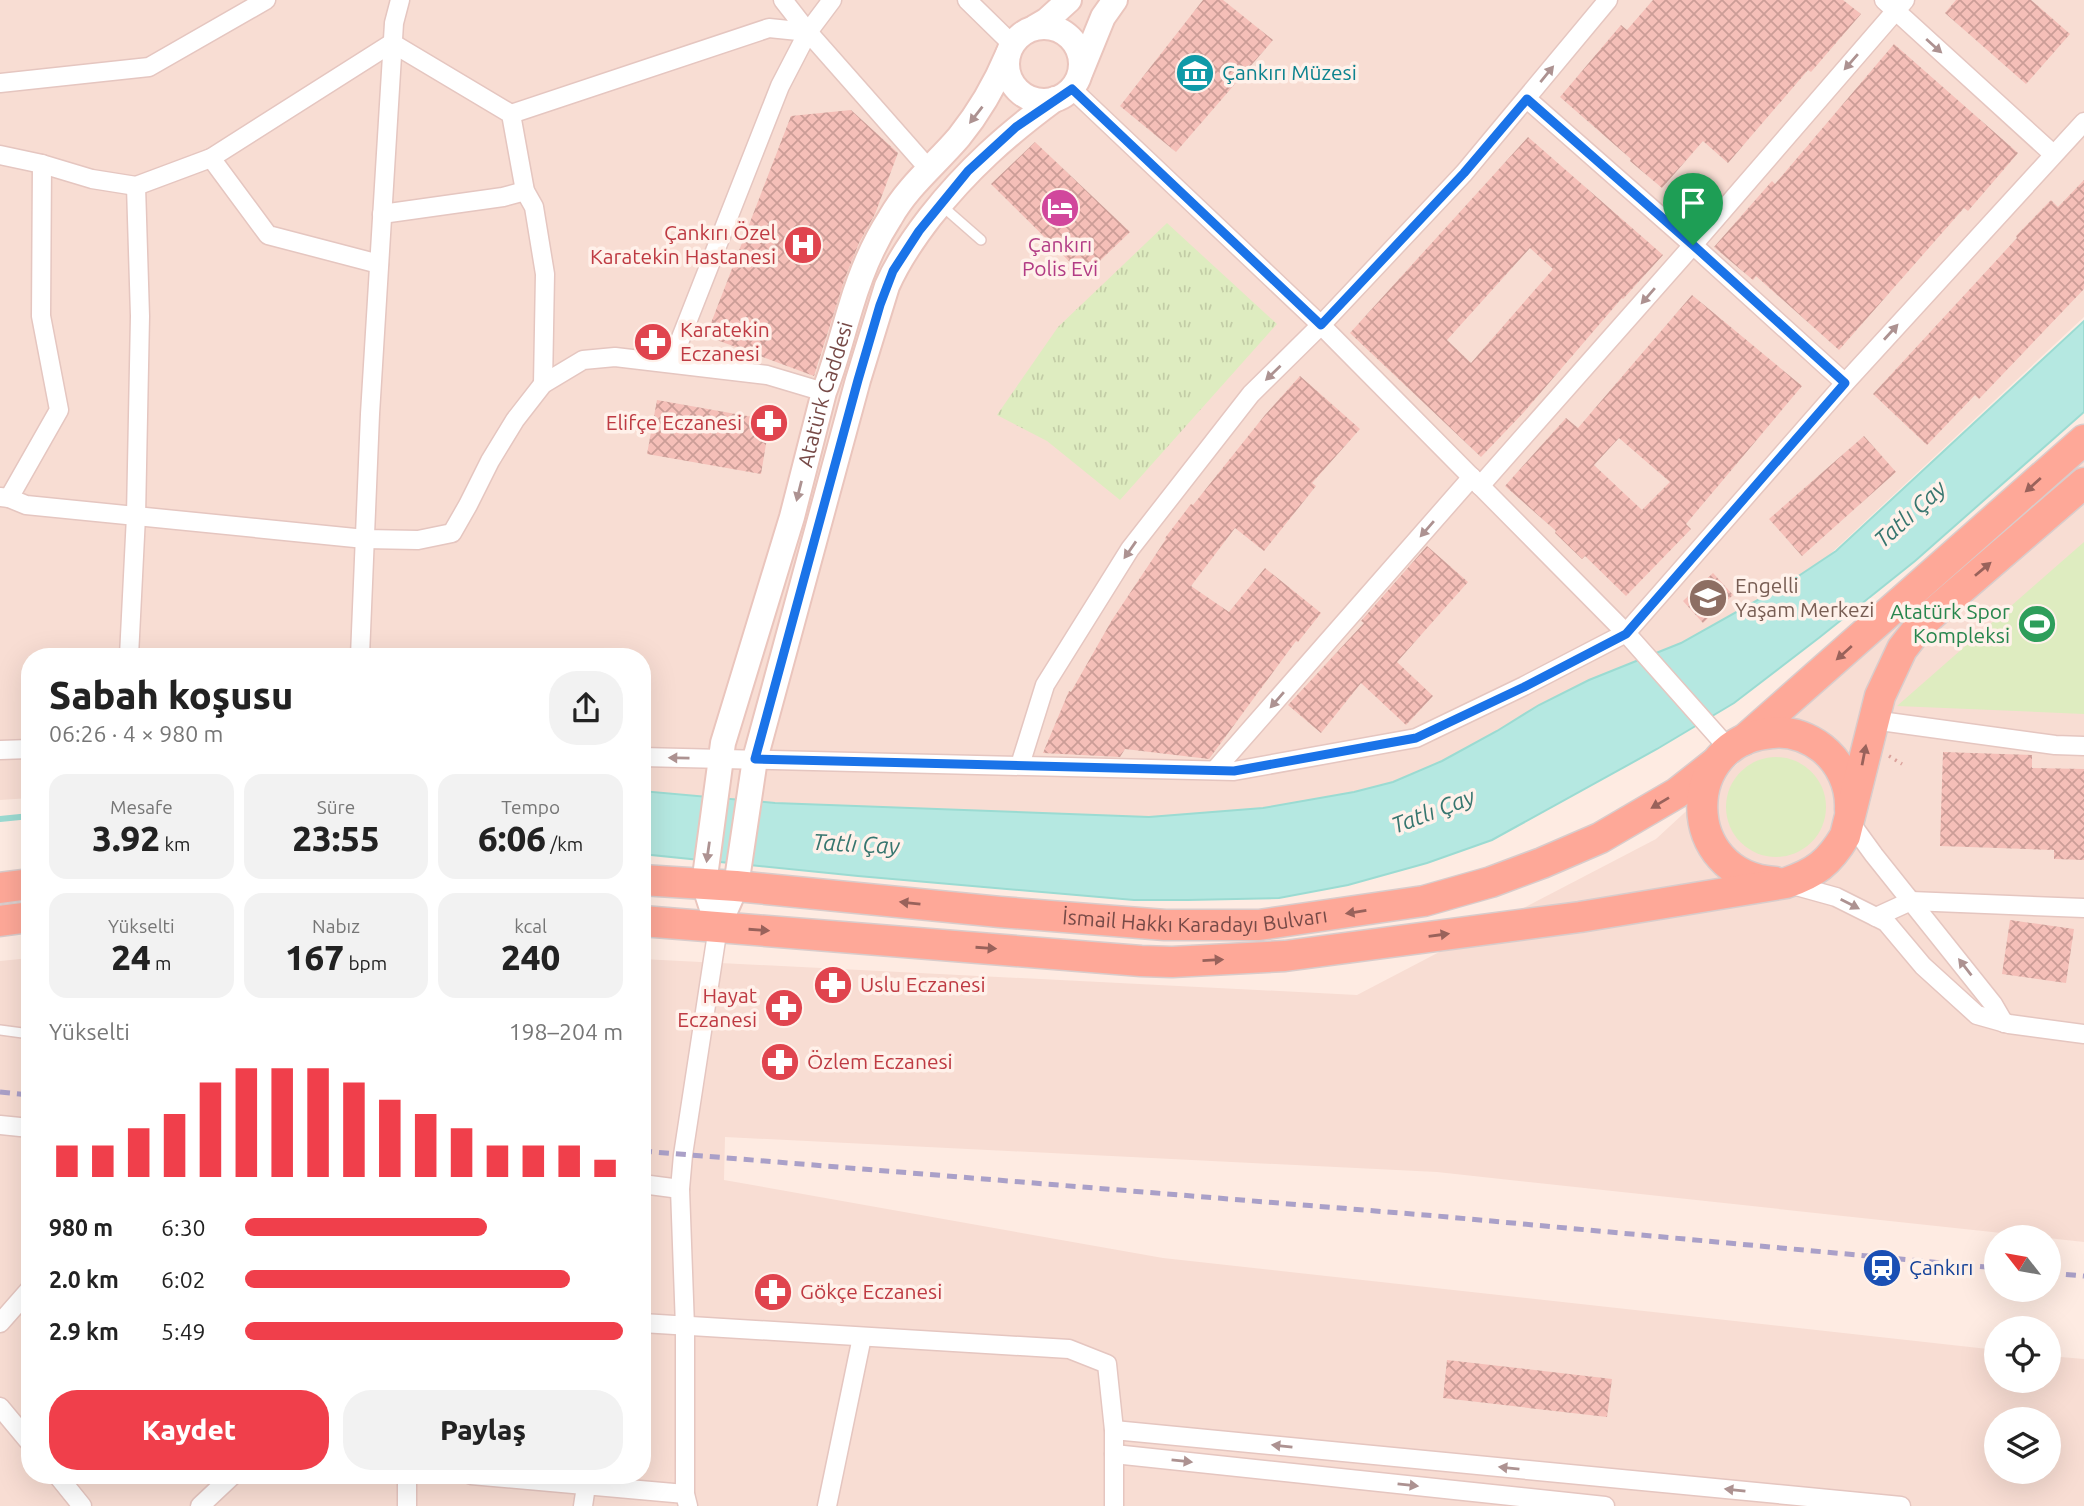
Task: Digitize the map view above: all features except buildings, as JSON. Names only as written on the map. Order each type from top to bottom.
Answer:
[{"type":"highway","name":"İsmail Hakkı Karadayı Bulvarı","points":[[651,881],[1164,925],[1259,925],[1424,901],[1491,882],[1600,838],[1677,793],[1724,745],[2084,440]]},
{"type":"highway","points":[[651,922],[1141,961],[1182,961],[1285,956],[1580,917],[1786,883],[1823,866],[1836,852],[1845,836],[1870,732],[1890,672],[1902,649],[1923,622],[2084,483]]},
{"type":"highway","points":[[1786,883],[1749,877],[1732,868],[1718,855],[1708,838],[1702,819],[1702,800],[1706,781],[1724,745],[1761,734],[1779,732],[1797,735],[1813,742],[1839,767],[1847,783],[1851,800],[1850,822]]},
{"type":"highway","points":[[0,888],[21,885]]},
{"type":"highway","points":[[0,921],[21,918]]},
{"type":"main road","points":[[1069,0],[1046,20],[1027,30],[1010,49],[1006,63],[1008,73],[1017,90],[1035,100],[1069,87],[1103,17],[1115,0]]},
{"type":"main road","points":[[1035,27],[1054,28],[1070,37],[1080,53],[1069,87]]},
{"type":"main road","name":"Atatürk Caddesi","points":[[704,884],[726,733],[792,517],[824,392],[852,303],[888,219],[928,168],[983,106],[1010,49]]},
{"type":"main road","name":"Atatürk Caddesi","points":[[718,927],[736,886],[754,768],[880,305],[893,271],[940,204],[968,171],[1016,127],[1069,87]]},
{"type":"main road","points":[[704,884],[718,927]]},
{"type":"street","points":[[0,83],[149,67],[265,0]]},
{"type":"street","points":[[360,648],[382,214],[394,23],[400,0]]},
{"type":"street","points":[[783,0],[808,33],[928,168]]},
{"type":"street","points":[[671,363],[780,86],[808,33],[832,0]]},
{"type":"street","points":[[967,0],[1010,49]]},
{"type":"street","points":[[1020,765],[1045,685],[1130,549],[1251,394],[1321,325],[1464,173],[1607,0]]},
{"type":"street","points":[[1215,770],[1693,245],[1895,3],[2053,154]]},
{"type":"street","points":[[511,114],[769,28],[808,33]]},
{"type":"street","points":[[393,43],[511,114],[526,191],[534,207],[545,274],[543,384]]},
{"type":"street","points":[[0,155],[43,164],[92,179],[135,186],[211,158],[393,43]]},
{"type":"street","points":[[1069,87],[1321,325],[1626,634],[1724,745]]},
{"type":"street","points":[[1527,99],[1845,383]]},
{"type":"street","points":[[651,758],[754,768],[1020,765],[1234,771],[1416,738],[1524,687],[1626,634],[1845,383],[2084,122]]},
{"type":"street","points":[[211,158],[268,235],[379,264]]},
{"type":"street","points":[[43,164],[41,316],[59,410],[5,497],[26,505],[365,539],[418,540],[452,533],[515,420],[543,384],[583,360],[615,357],[767,375],[824,392]]},
{"type":"street","points":[[129,648],[136,516],[140,316],[135,186]]},
{"type":"street","points":[[382,214],[503,197],[526,191]]},
{"type":"street","points":[[1870,732],[2084,746]]},
{"type":"street","points":[[0,750],[21,749]]},
{"type":"street","points":[[1850,822],[1993,1004],[2004,1023]]},
{"type":"street","points":[[1786,883],[1836,897],[1885,922],[1923,966],[1977,1015],[2004,1023],[2084,1034]]},
{"type":"street","points":[[1876,917],[1911,901],[2084,908]]},
{"type":"street","points":[[565,1484],[687,1500],[680,1189],[718,927]]},
{"type":"street","points":[[0,1125],[21,1127]]},
{"type":"street","points":[[651,1185],[680,1189]]},
{"type":"street","points":[[0,1323],[21,1299]]},
{"type":"street","points":[[651,1324],[1069,1349],[1107,1364],[1114,1430],[1114,1506]]},
{"type":"street","points":[[827,1506],[862,1337]]},
{"type":"street","points":[[0,1407],[21,1432]]},
{"type":"street","points":[[1114,1430],[1901,1506]]},
{"type":"street","points":[[1114,1454],[1605,1506]]},
{"type":"street","points":[[64,1484],[82,1506]]},
{"type":"street","points":[[200,1506],[223,1484]]},
{"type":"street","points":[[407,1484],[407,1506]]},
{"type":"street","points":[[583,1506],[586,1486]]},
{"type":"lane","points":[[940,204],[981,240]]},
{"type":"lane","points":[[0,1030],[21,1033]]},
{"type":"path","points":[[1870,732],[1902,764]]},
{"type":"shaded area","points":[[0,0],[2084,0],[2084,317],[1752,627],[1335,830],[651,812],[651,648],[21,648],[21,799],[0,800]]},
{"type":"shaded area","points":[[2084,444],[2084,1242],[2062,1240],[2062,1225],[1984,1225],[1984,1231],[1437,1172],[725,1137],[724,1180],[1163,1258],[1984,1349],[1984,1393],[2061,1393],[2061,1357],[2084,1359],[2084,1506],[0,1506],[0,961],[21,959],[21,1484],[651,1484],[651,959],[1357,995],[1656,839]]},
{"type":"green space","points":[[1167,223],[1277,324],[1120,500],[1047,441],[997,415],[1058,327]]},
{"type":"green space","name":"Atatürk Spor Kompleksi","points":[[2084,542],[2084,714],[1897,706]]},
{"type":"green space","points":[[1776,757],[1804,765],[1818,779],[1826,807],[1818,835],[1804,849],[1776,857],[1748,849],[1734,835],[1726,807],[1734,779],[1748,765]]},
{"type":"water","points":[[2084,321],[2084,412],[1915,561],[1734,703],[1492,840],[1427,863],[1348,885],[1279,898],[1188,900],[1134,900],[651,855],[651,792],[775,803],[1149,817],[1263,808],[1354,792],[1393,782],[1442,761],[1539,705],[1589,680],[1681,643],[1788,583],[1836,551]]},
{"type":"waterway","name":"Tatlı Çay","points":[[0,819],[21,817]]},
{"type":"railway","points":[[0,1092],[21,1094]]},
{"type":"railway","points":[[651,1152],[1437,1216],[1984,1267]]},
{"type":"railway","points":[[2062,1274],[2084,1276]]},
{"type":"place","name":"Çankırı Müzesi","points":[[1195,73]]},
{"type":"place","name":"Çankırı Polis Evi","points":[[1060,208]]},
{"type":"place","name":"Çankırı Özel Karatekin Hastanesi","points":[[803,245]]},
{"type":"place","name":"Karatekin Eczanesi","points":[[653,342]]},
{"type":"place","name":"Elifçe Eczanesi","points":[[769,423]]},
{"type":"place","name":"Engelli Yaşam Merkezi","points":[[1708,598]]},
{"type":"place","name":"Atatürk Spor Kompleksi","points":[[2037,624]]},
{"type":"place","name":"Uslu Eczanesi","points":[[833,985]]},
{"type":"place","name":"Hayat Eczanesi","points":[[784,1008]]},
{"type":"place","name":"Özlem Eczanesi","points":[[780,1062]]},
{"type":"place","name":"Çankırı","points":[[1882,1268]]},
{"type":"place","name":"Gökçe Eczanesi","points":[[773,1292]]},
{"type":"route","points":[[1072,89],[1321,325],[1464,173],[1527,99],[1693,245],[1845,383],[1626,634],[1524,687],[1416,738],[1234,771],[755,759],[858,380],[893,271],[919,231],[968,171],[1016,127],[1072,89]]}]
